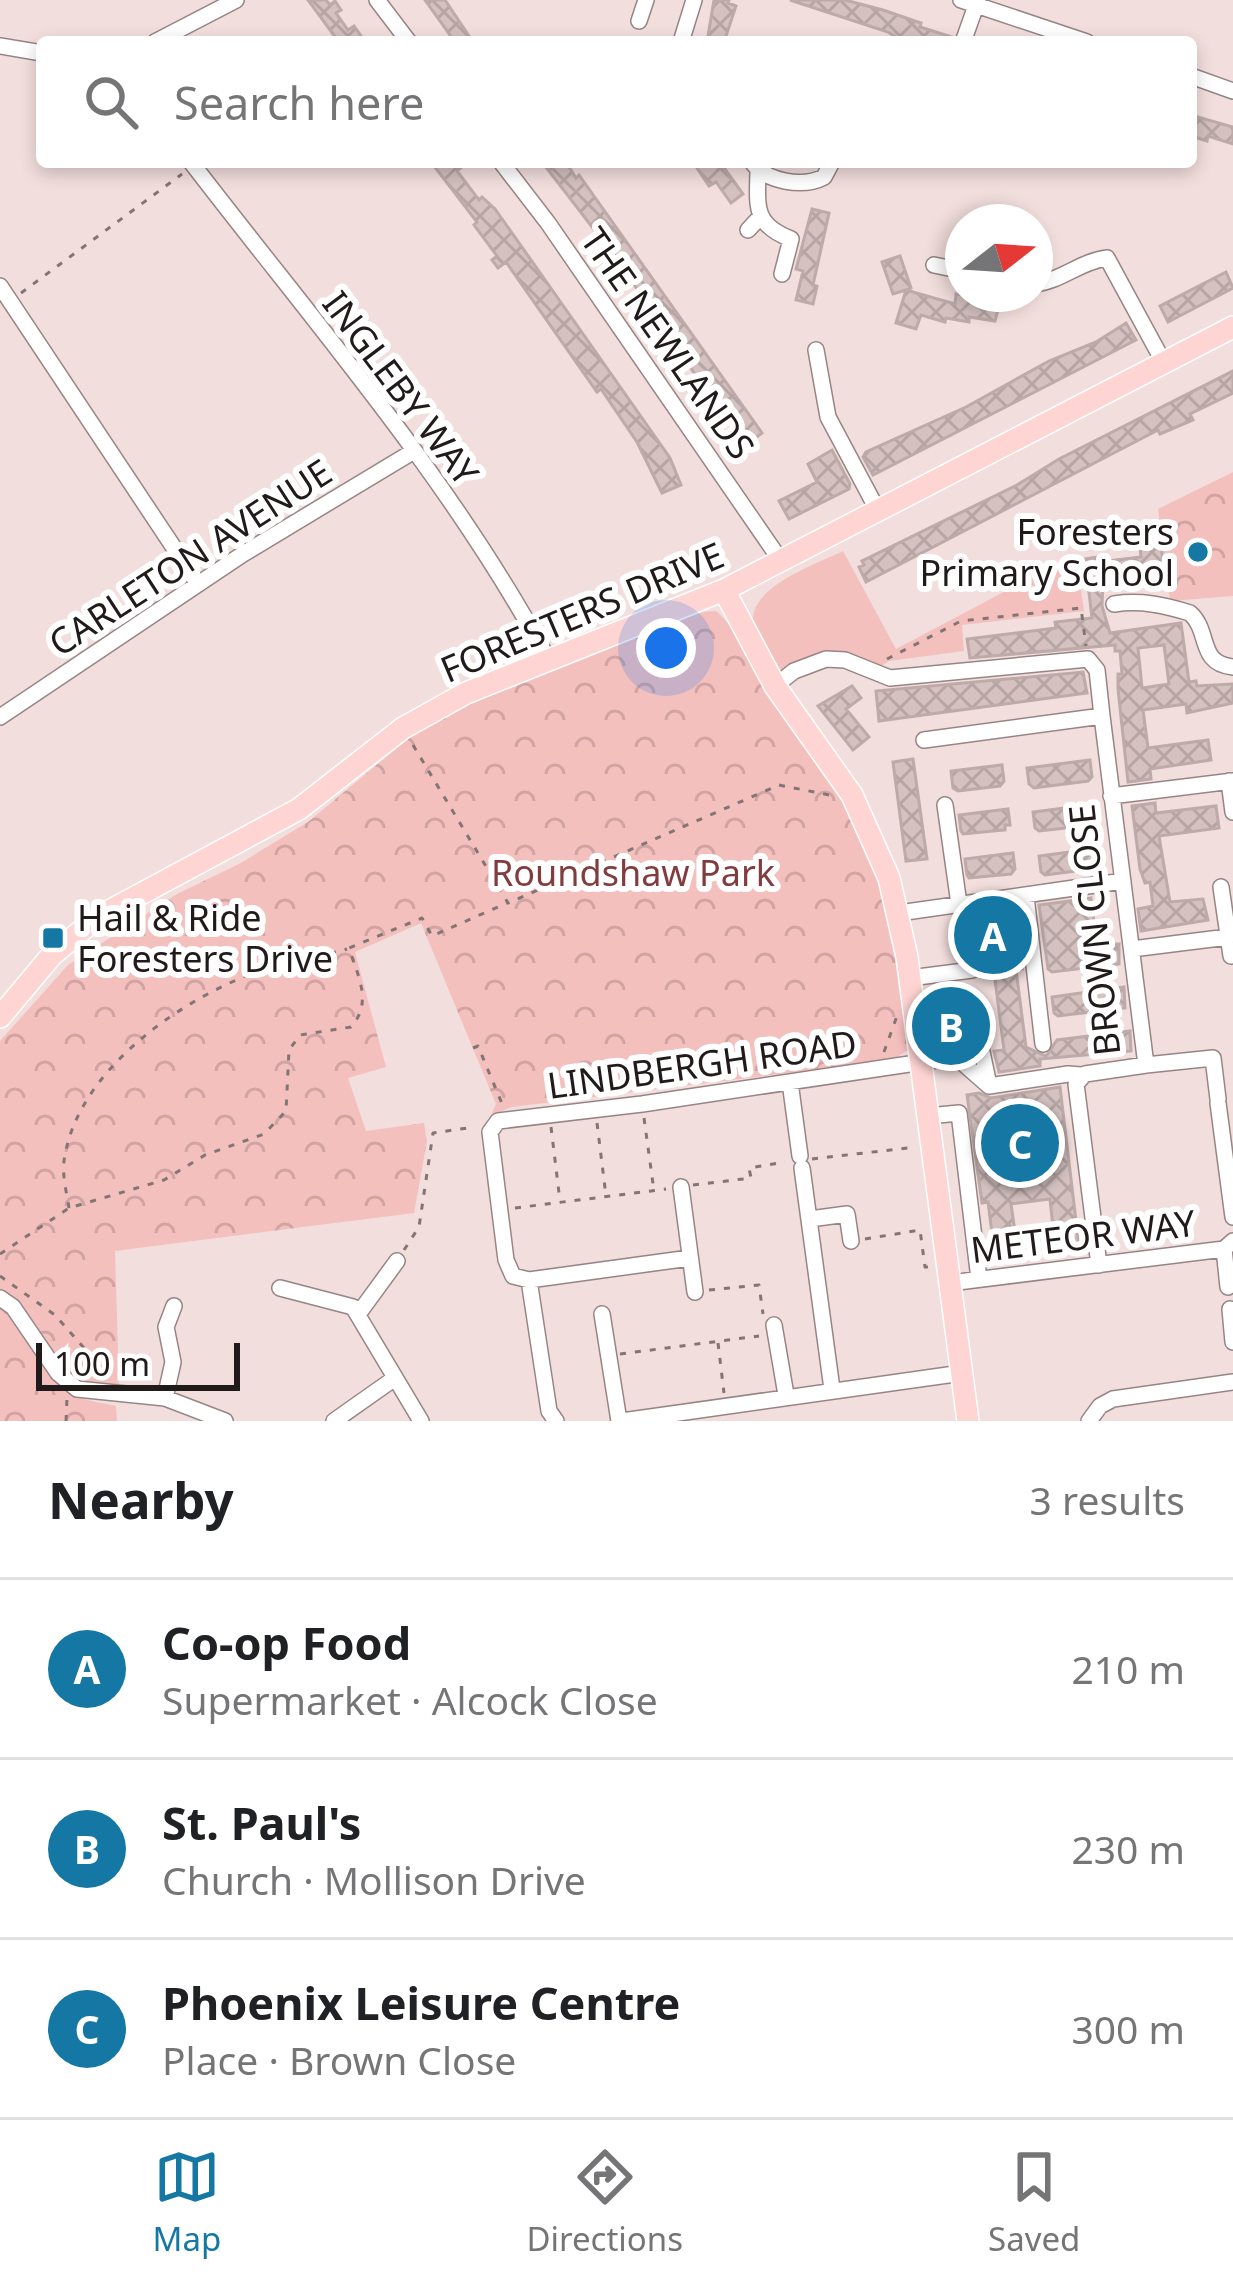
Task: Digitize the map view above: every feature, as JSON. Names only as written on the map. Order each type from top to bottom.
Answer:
[{"type":"main road","name":"FORESTERS DRIVE","points":[[0,1018],[52,955],[98,917],[299,809],[403,728],[466,693],[724,590],[1233,327]]},
{"type":"main road","points":[[724,590],[776,686],[852,794],[882,856],[899,913],[968,1421]]},
{"type":"street","points":[[167,36],[236,0]]},
{"type":"street","points":[[377,0],[404,36]]},
{"type":"street","points":[[639,21],[646,0]]},
{"type":"street","points":[[683,36],[694,0]]},
{"type":"street","points":[[964,36],[971,2],[1070,36]]},
{"type":"street","points":[[0,46],[36,52]]},
{"type":"street","points":[[1197,78],[1233,91]]},
{"type":"street","name":"INGLEBY WAY","points":[[195,168],[415,451],[510,588],[549,661]]},
{"type":"street","name":"THE NEWLANDS","points":[[506,168],[781,561]]},
{"type":"street","points":[[755,168],[760,217],[773,232],[791,239],[782,274]]},
{"type":"street","points":[[757,168],[789,182],[811,183],[824,177],[829,168]]},
{"type":"street","points":[[748,230],[760,217]]},
{"type":"street","points":[[1053,281],[1107,258],[1164,362]]},
{"type":"street","points":[[934,265],[945,267]]},
{"type":"street","points":[[6,293],[198,584]]},
{"type":"street","points":[[816,350],[827,417],[878,511]]},
{"type":"street","name":"CARLETON AVENUE","points":[[0,717],[198,584],[415,451]]},
{"type":"street","points":[[1114,604],[1146,600],[1190,613],[1200,625],[1209,657],[1233,667]]},
{"type":"street","points":[[776,686],[794,670],[826,659],[844,660],[890,678],[1088,659]]},
{"type":"street","name":"BROWN CLOSE","points":[[1088,659],[1097,670],[1146,1065],[1082,1075],[1076,1090],[1099,1265]]},
{"type":"street","points":[[924,740],[1102,716]]},
{"type":"street","points":[[1111,796],[1231,781],[1233,812]]},
{"type":"street","points":[[945,806],[959,904]]},
{"type":"street","points":[[899,913],[1123,881]]},
{"type":"street","points":[[1221,887],[1231,956]]},
{"type":"street","points":[[1026,896],[1043,1044]]},
{"type":"street","points":[[1132,949],[1228,937]]},
{"type":"street","points":[[910,978],[972,970]]},
{"type":"street","points":[[981,1047],[989,1086]]},
{"type":"street","points":[[921,1062],[956,1058],[989,1086],[1082,1075]]},
{"type":"street","name":"METEOR WAY","points":[[1146,1065],[1214,1058],[1233,1217]]},
{"type":"street","name":"LINDBERGH ROAD","points":[[500,1122],[921,1062]]},
{"type":"street","points":[[790,1082],[832,1389]]},
{"type":"street","points":[[928,1116],[958,1112],[979,1279]]},
{"type":"street","points":[[500,1122],[501,1210],[506,1260],[513,1276],[529,1280],[690,1258]]},
{"type":"street","points":[[681,1187],[695,1292]]},
{"type":"street","points":[[810,1219],[847,1214],[851,1241]]},
{"type":"street","name":"METEOR WAY","points":[[950,1282],[1228,1245],[1228,1287]]},
{"type":"street","points":[[359,1313],[397,1261]]},
{"type":"street","points":[[529,1280],[549,1411],[556,1421]]},
{"type":"street","points":[[280,1288],[353,1307],[421,1421]]},
{"type":"street","points":[[0,1298],[13,1307],[67,1383],[77,1389],[165,1398],[224,1421]]},
{"type":"street","points":[[165,1398],[173,1362],[166,1327],[174,1306]]},
{"type":"street","points":[[1230,1309],[1233,1342]]},
{"type":"street","points":[[602,1314],[620,1421],[962,1373]]},
{"type":"street","points":[[768,1327],[786,1395]]},
{"type":"street","points":[[334,1421],[395,1378]]},
{"type":"street","points":[[1089,1421],[1100,1406],[1113,1399],[1233,1382]]},
{"type":"path","points":[[6,293],[186,168]]},
{"type":"path","points":[[867,670],[961,620],[1081,608],[1088,659]]},
{"type":"path","points":[[403,728],[508,902]]},
{"type":"path","points":[[68,1208],[64,1162],[80,1113],[111,1067],[156,1025],[201,996],[258,971],[349,948],[422,918],[432,936],[779,785],[832,796]]},
{"type":"path","points":[[959,904],[962,936]]},
{"type":"path","points":[[0,1254],[68,1208],[164,1180],[205,1155],[264,1134],[286,1111],[289,1050],[300,1035],[351,1027],[362,1015],[365,1000],[349,948]]},
{"type":"path","points":[[886,1070],[884,1049],[898,1015],[905,1015]]},
{"type":"path","points":[[397,1261],[419,1227],[433,1132],[500,1122],[478,1046],[473,1048]]},
{"type":"path","points":[[642,1104],[654,1190]]},
{"type":"path","points":[[596,1109],[606,1196]]},
{"type":"path","points":[[550,1115],[560,1203]]},
{"type":"path","points":[[501,1210],[751,1178],[749,1168],[932,1146]]},
{"type":"path","points":[[851,1241],[920,1230],[926,1267]]},
{"type":"path","points":[[0,1276],[55,1315],[126,1394]]},
{"type":"path","points":[[608,1355],[718,1341],[768,1327],[759,1285],[695,1292]]},
{"type":"path","points":[[718,1341],[725,1405]]},
{"type":"path","points":[[66,1421],[67,1383]]},
{"type":"green space","name":"Foresters Primary School","points":[[1233,472],[1233,596],[1170,601],[1158,509]]},
{"type":"green space","points":[[843,551],[896,649],[1076,554],[1084,611],[962,625],[964,651],[889,661],[878,668],[819,655],[777,673],[754,630],[753,615],[759,602],[784,580]]},
{"type":"green space","name":"Roundshaw Park","points":[[716,611],[833,787],[862,839],[888,914],[908,1050],[893,1060],[512,1107],[491,1115],[496,1104],[421,923],[355,952],[386,1067],[348,1078],[366,1131],[424,1123],[427,1141],[414,1213],[115,1251],[119,1384],[84,1384],[69,1377],[0,1290],[0,1041],[68,965],[177,894],[308,822],[409,738],[471,702]]},
{"type":"green space","points":[[0,1306],[21,1326],[54,1378],[82,1398],[116,1406],[117,1421],[0,1421]]},
{"type":"building","points":[[308,0],[326,0],[330,5],[335,1],[341,10],[336,13],[348,30],[354,26],[361,36],[335,36]]},
{"type":"building","points":[[425,0],[445,0],[469,36],[451,36]]},
{"type":"building","points":[[714,0],[729,0],[736,6],[726,36],[708,36]]},
{"type":"building","points":[[790,0],[845,0],[949,36],[888,32]]},
{"type":"building","points":[[1197,117],[1233,127],[1233,144],[1208,136],[1207,141],[1197,138]]},
{"type":"building","points":[[436,168],[461,168],[457,171],[479,200],[482,197],[495,209],[670,458],[681,485],[662,493],[637,442],[601,389],[597,392],[506,262],[498,268],[492,260],[497,256],[474,225],[477,222]]},
{"type":"building","points":[[547,168],[570,168],[576,178],[579,175],[762,433],[747,444],[660,327],[626,271]]},
{"type":"building","points":[[697,168],[724,168],[743,194],[731,203],[716,182],[709,186]]},
{"type":"building","points":[[812,209],[829,213],[813,304],[796,300],[803,271],[796,269]]},
{"type":"building","points":[[900,256],[911,288],[893,294],[882,262]]},
{"type":"building","points":[[1226,272],[1233,288],[1168,322],[1160,306]]},
{"type":"building","points":[[906,290],[945,301],[945,312],[997,312],[995,321],[969,317],[969,322],[946,318],[945,322],[921,315],[916,329],[896,323]]},
{"type":"building","points":[[1126,323],[1136,340],[873,475],[863,457],[1049,361],[1096,342]]},
{"type":"building","points":[[1233,371],[1233,393],[1190,414],[1193,420],[1160,434],[1158,430],[866,582],[859,567],[862,561]]},
{"type":"building","points":[[832,450],[849,489],[789,519],[779,501],[817,482],[808,464]]},
{"type":"building","points":[[1161,545],[1163,563],[1145,566],[1146,575],[1103,581],[1102,606],[1110,633],[1181,623],[1189,682],[1196,681],[1197,686],[1233,684],[1233,703],[1187,713],[1186,704],[1143,710],[1148,748],[1208,740],[1211,760],[1150,769],[1151,779],[1128,782],[1118,689],[1120,651],[1115,651],[1115,645],[970,658],[967,639],[1056,628],[1055,622],[1092,618],[1085,559],[1141,557],[1140,547]],"holes":[[[1164,645],[1169,684],[1142,688],[1138,648]]]},
{"type":"building","points":[[1083,672],[1087,693],[879,721],[876,691]]},
{"type":"building","points":[[852,686],[861,698],[846,709],[869,737],[853,750],[818,706]]},
{"type":"building","points":[[913,759],[927,859],[906,861],[893,762]]},
{"type":"building","points":[[1090,760],[1092,777],[1088,781],[1034,788],[1029,784],[1027,768]]},
{"type":"building","points":[[1002,765],[1000,786],[953,788],[951,771]]},
{"type":"building","points":[[1155,803],[1156,813],[1216,806],[1219,828],[1159,836],[1170,902],[1203,899],[1208,920],[1141,931],[1138,909],[1153,906],[1150,882],[1145,883],[1140,869],[1132,806]]},
{"type":"building","points":[[1096,804],[1094,825],[1035,828],[1033,812]]},
{"type":"building","points":[[1008,809],[1010,825],[1005,830],[961,831],[959,815]]},
{"type":"building","points":[[1101,848],[1100,868],[1041,872],[1039,856]]},
{"type":"building","points":[[1013,853],[1011,874],[967,875],[965,859]]},
{"type":"building","points":[[1091,898],[1094,922],[1104,921],[1107,945],[1119,944],[1119,964],[1052,972],[1039,905]]},
{"type":"building","points":[[1012,912],[1022,969],[1016,970],[1026,1047],[1046,1056],[1057,1040],[1130,1031],[1131,1051],[1040,1059],[1040,1066],[999,1072],[994,1051],[1004,1050],[994,972],[989,947],[974,949],[970,918]]},
{"type":"building","points":[[1124,987],[1125,1008],[1054,1013],[1052,997]]},
{"type":"building","points":[[955,997],[965,1006],[969,1045],[937,1048],[931,1000]]},
{"type":"building","points":[[1060,1087],[1079,1246],[995,1257],[988,1202],[982,1203],[967,1095],[991,1098]],"holes":[[[1050,1199],[1053,1227],[1015,1232],[1011,1204]]]},
{"type":"place","name":"Foresters Primary School","points":[[1198,552]]},
{"type":"place","name":"Co-op Food","points":[[993,935]]},
{"type":"place","name":"Hail & Ride Foresters Drive","points":[[53,938]]},
{"type":"place","name":"St. Paul's","points":[[951,1026]]},
{"type":"place","name":"Phoenix Leisure Centre","points":[[1020,1143]]}]
